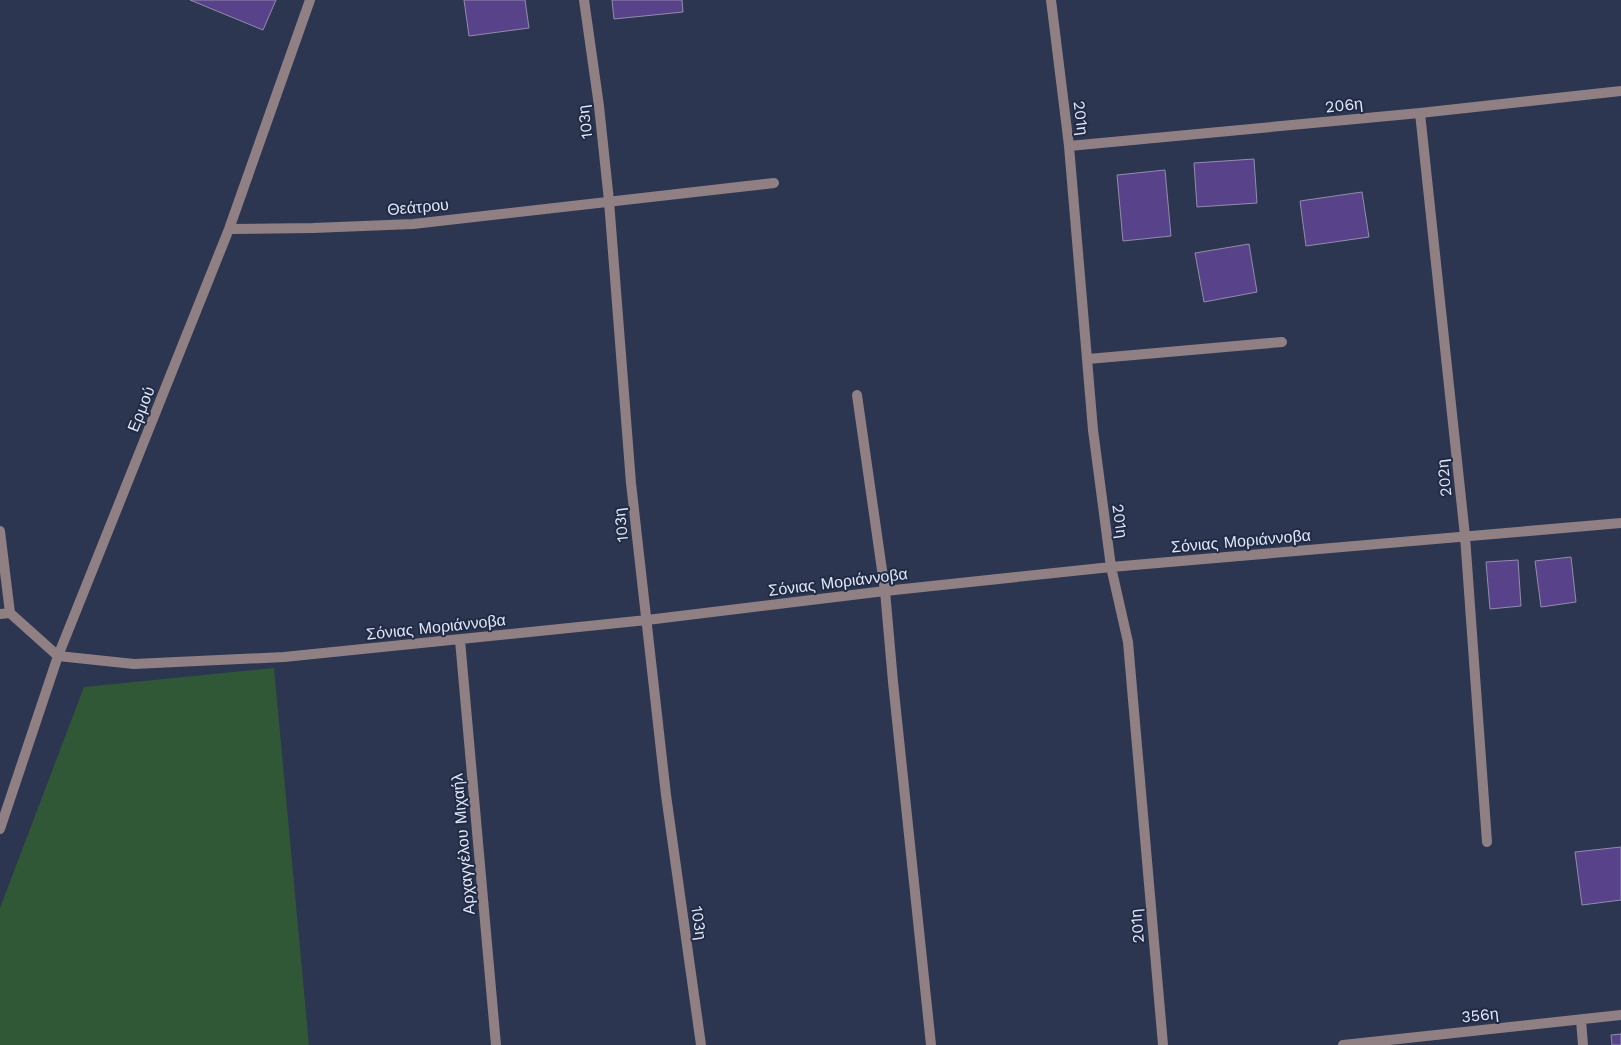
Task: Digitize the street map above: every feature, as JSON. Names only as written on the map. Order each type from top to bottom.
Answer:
[{"type":"street","name":"Ερμού","points":[[0,828],[58,656],[229,229],[310,0]]},
{"type":"street","name":"103η","points":[[584,0],[599,106],[609,201],[631,483],[646,620],[666,795],[701,1045]]},
{"type":"street","name":"201η","points":[[1051,0],[1070,146],[1093,430],[1111,567],[1128,642],[1163,1045]]},
{"type":"street","name":"206η","points":[[1070,146],[1420,113],[1621,91]]},
{"type":"street","name":"202η","points":[[1420,113],[1465,536],[1487,842]]},
{"type":"street","name":"Θεάτρου","points":[[229,229],[412,224],[774,183]]},
{"type":"street","points":[[1088,359],[1282,342]]},
{"type":"street","points":[[857,395],[885,591],[931,1045]]},
{"type":"street","name":"Σόνιας Μοριάννοβα","points":[[58,656],[134,664],[284,657],[646,620],[885,591],[1111,567],[1621,523]]},
{"type":"street","points":[[0,531],[5,613],[58,656]]},
{"type":"street","name":"Αρχαγγέλου Μιχαήλ","points":[[460,640],[496,1045]]},
{"type":"street","name":"356η","points":[[1343,1045],[1430,1040],[1621,1015]]},
{"type":"street","points":[[1581,1020],[1583,1045]]},
{"type":"green space","points":[[274,668],[309,1045],[0,1045],[0,908],[84,687]]},
{"type":"building","points":[[190,0],[276,0],[263,30]]},
{"type":"building","points":[[464,0],[525,0],[529,28],[469,36]]},
{"type":"building","points":[[612,0],[682,0],[683,12],[614,19]]},
{"type":"building","points":[[1254,159],[1257,203],[1197,207],[1194,163]]},
{"type":"building","points":[[1165,170],[1171,236],[1123,241],[1117,175]]},
{"type":"building","points":[[1362,192],[1369,237],[1306,246],[1300,201]]},
{"type":"building","points":[[1249,244],[1257,292],[1204,302],[1195,253]]},
{"type":"building","points":[[1571,557],[1576,602],[1541,607],[1535,561]]},
{"type":"building","points":[[1518,560],[1521,606],[1490,609],[1486,562]]},
{"type":"building","points":[[1621,847],[1621,900],[1582,905],[1575,852]]},
{"type":"building","points":[[1621,1034],[1621,1045],[1612,1045],[1611,1035]]}]
